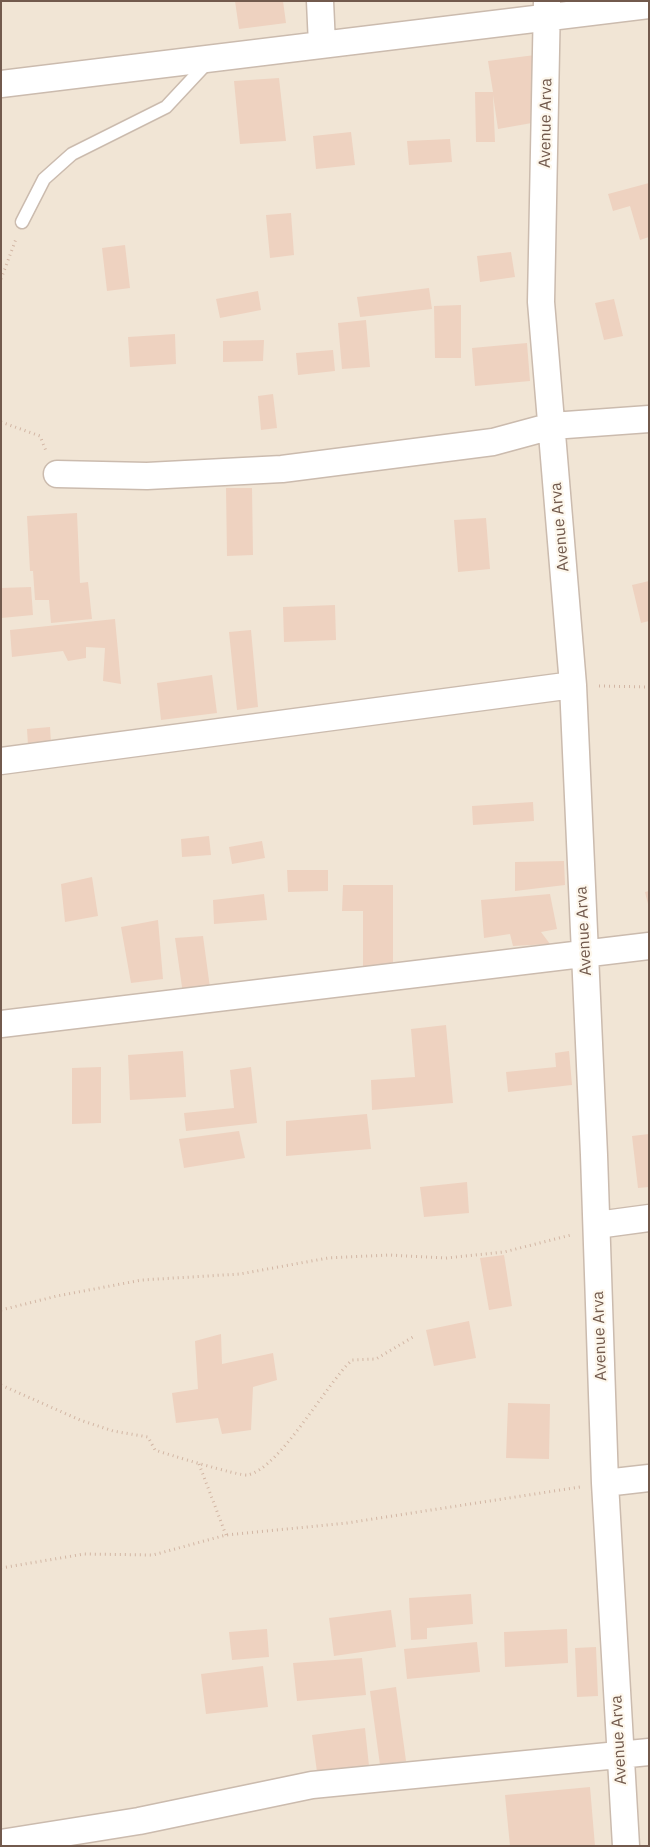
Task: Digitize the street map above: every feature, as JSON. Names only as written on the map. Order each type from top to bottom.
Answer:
[{"type":"street","points":[[320,1],[322,45]]},
{"type":"street","points":[[1,84],[322,45],[548,9],[649,5]]},
{"type":"street","name":"Avenue Arva","points":[[548,9],[541,302],[573,685],[605,1483],[626,1846]]},
{"type":"street","points":[[57,474],[147,476],[282,469],[492,442],[552,426],[649,419]]},
{"type":"street","points":[[1,761],[573,685]]},
{"type":"street","points":[[1,1024],[649,946]]},
{"type":"street","points":[[596,1225],[649,1218]]},
{"type":"street","points":[[605,1483],[649,1478]]},
{"type":"street","points":[[1,1843],[139,1821],[312,1785],[649,1752]]},
{"type":"lane","points":[[22,222],[44,179],[72,154],[166,107],[211,58]]},
{"type":"path","points":[[1,280],[22,222]]},
{"type":"path","points":[[1,422],[40,436],[57,474]]},
{"type":"path","points":[[573,685],[649,687]]},
{"type":"path","points":[[1,1310],[58,1296],[142,1280],[240,1274],[328,1258],[389,1255],[446,1258],[504,1252],[577,1233],[596,1225]]},
{"type":"path","points":[[1,1385],[80,1420],[112,1431],[148,1437],[155,1450],[173,1457],[246,1476],[260,1470],[274,1456],[314,1408],[338,1373],[352,1360],[376,1359],[413,1337]]},
{"type":"path","points":[[199,1463],[226,1535]]},
{"type":"path","points":[[1,1568],[84,1554],[153,1555],[226,1535],[347,1523],[605,1483]]},
{"type":"shaded area","points":[[1,1],[649,1],[649,1846],[1,1846]]},
{"type":"building","points":[[235,1],[283,1],[286,23],[239,29]]},
{"type":"building","points":[[535,55],[543,121],[498,129],[493,95],[495,142],[476,142],[475,92],[493,92],[488,61]]},
{"type":"building","points":[[279,78],[286,141],[240,144],[234,81]]},
{"type":"building","points":[[351,132],[355,165],[316,169],[313,136]]},
{"type":"building","points":[[450,139],[452,162],[409,165],[407,141]]},
{"type":"building","points":[[649,183],[649,237],[640,240],[630,206],[613,211],[608,194]]},
{"type":"building","points":[[291,213],[294,255],[270,258],[266,215]]},
{"type":"building","points":[[125,245],[130,288],[107,291],[102,248]]},
{"type":"building","points":[[511,252],[515,277],[480,282],[477,256]]},
{"type":"building","points":[[429,288],[432,309],[360,317],[357,297]]},
{"type":"building","points":[[258,291],[261,310],[220,318],[216,299]]},
{"type":"building","points":[[614,299],[623,336],[604,340],[595,303]]},
{"type":"building","points":[[461,305],[461,358],[435,358],[434,306]]},
{"type":"building","points":[[366,320],[370,367],[342,369],[338,323]]},
{"type":"building","points":[[175,334],[176,364],[130,367],[128,337]]},
{"type":"building","points":[[264,340],[263,361],[223,362],[223,341]]},
{"type":"building","points":[[527,343],[530,381],[475,386],[472,348]]},
{"type":"building","points":[[333,350],[335,371],[298,375],[296,353]]},
{"type":"building","points":[[273,394],[277,428],[261,430],[258,396]]},
{"type":"building","points":[[226,488],[252,488],[253,555],[227,556]]},
{"type":"building","points":[[77,513],[80,583],[88,582],[92,619],[51,623],[49,600],[35,600],[33,571],[30,571],[27,516]]},
{"type":"building","points":[[486,518],[490,569],[458,572],[454,520]]},
{"type":"building","points":[[649,581],[649,621],[641,623],[632,585]]},
{"type":"building","points":[[31,587],[33,615],[1,618],[1,588]]},
{"type":"building","points":[[335,605],[336,640],[284,642],[283,607]]},
{"type":"building","points":[[115,619],[121,684],[103,681],[105,648],[86,647],[86,658],[68,661],[63,651],[12,657],[10,630]]},
{"type":"building","points":[[251,630],[258,707],[237,710],[229,632]]},
{"type":"building","points":[[212,675],[217,713],[161,720],[157,683]]},
{"type":"building","points":[[50,727],[51,743],[28,745],[27,729]]},
{"type":"building","points":[[533,802],[534,821],[473,825],[472,806]]},
{"type":"building","points":[[209,836],[211,855],[182,857],[181,839]]},
{"type":"building","points":[[262,841],[265,858],[232,864],[229,847]]},
{"type":"building","points":[[564,861],[565,885],[515,891],[515,862]]},
{"type":"building","points":[[287,870],[328,870],[328,891],[288,892]]},
{"type":"building","points":[[92,877],[98,916],[65,922],[61,884]]},
{"type":"building","points":[[343,885],[393,885],[393,970],[363,969],[363,911],[342,911]]},
{"type":"building","points":[[649,891],[649,904],[648,904],[645,892]]},
{"type":"building","points":[[264,894],[267,920],[214,924],[213,900]]},
{"type":"building","points":[[550,894],[557,929],[541,932],[550,944],[513,946],[510,934],[484,938],[481,900]]},
{"type":"building","points":[[158,920],[163,979],[131,983],[121,927]]},
{"type":"building","points":[[203,936],[210,988],[183,994],[175,938]]},
{"type":"building","points":[[446,1025],[453,1103],[372,1110],[371,1080],[415,1077],[411,1029]]},
{"type":"building","points":[[183,1051],[186,1097],[130,1100],[128,1055]]},
{"type":"building","points":[[569,1051],[572,1085],[508,1092],[506,1072],[556,1067],[555,1053]]},
{"type":"building","points":[[101,1067],[101,1123],[72,1124],[72,1068]]},
{"type":"building","points":[[251,1067],[257,1123],[186,1131],[184,1113],[234,1108],[230,1070]]},
{"type":"building","points":[[367,1114],[371,1149],[286,1156],[286,1121]]},
{"type":"building","points":[[239,1131],[245,1158],[184,1168],[179,1139]]},
{"type":"building","points":[[649,1134],[649,1187],[638,1188],[632,1136]]},
{"type":"building","points":[[467,1182],[469,1213],[424,1217],[420,1187]]},
{"type":"building","points":[[504,1255],[512,1306],[489,1310],[480,1258]]},
{"type":"building","points":[[469,1321],[476,1358],[434,1366],[426,1330]]},
{"type":"building","points":[[221,1334],[222,1364],[273,1353],[277,1380],[253,1387],[251,1430],[222,1434],[218,1418],[176,1423],[172,1393],[198,1389],[195,1341]]},
{"type":"building","points":[[508,1403],[550,1404],[549,1459],[506,1458]]},
{"type":"building","points":[[471,1594],[473,1624],[427,1628],[427,1639],[411,1640],[409,1598]]},
{"type":"building","points":[[391,1610],[396,1647],[334,1656],[329,1618]]},
{"type":"building","points":[[267,1629],[269,1657],[232,1660],[229,1632]]},
{"type":"building","points":[[567,1629],[568,1663],[505,1667],[504,1632]]},
{"type":"building","points":[[477,1642],[480,1672],[407,1679],[404,1649]]},
{"type":"building","points":[[596,1647],[598,1696],[577,1697],[575,1648]]},
{"type":"building","points":[[362,1658],[366,1695],[297,1701],[293,1663]]},
{"type":"building","points":[[263,1666],[268,1707],[206,1714],[201,1674]]},
{"type":"building","points":[[396,1687],[406,1761],[380,1765],[370,1691]]},
{"type":"building","points":[[365,1728],[369,1766],[317,1772],[312,1735]]},
{"type":"building","points":[[590,1787],[595,1846],[510,1846],[505,1795]]}]
